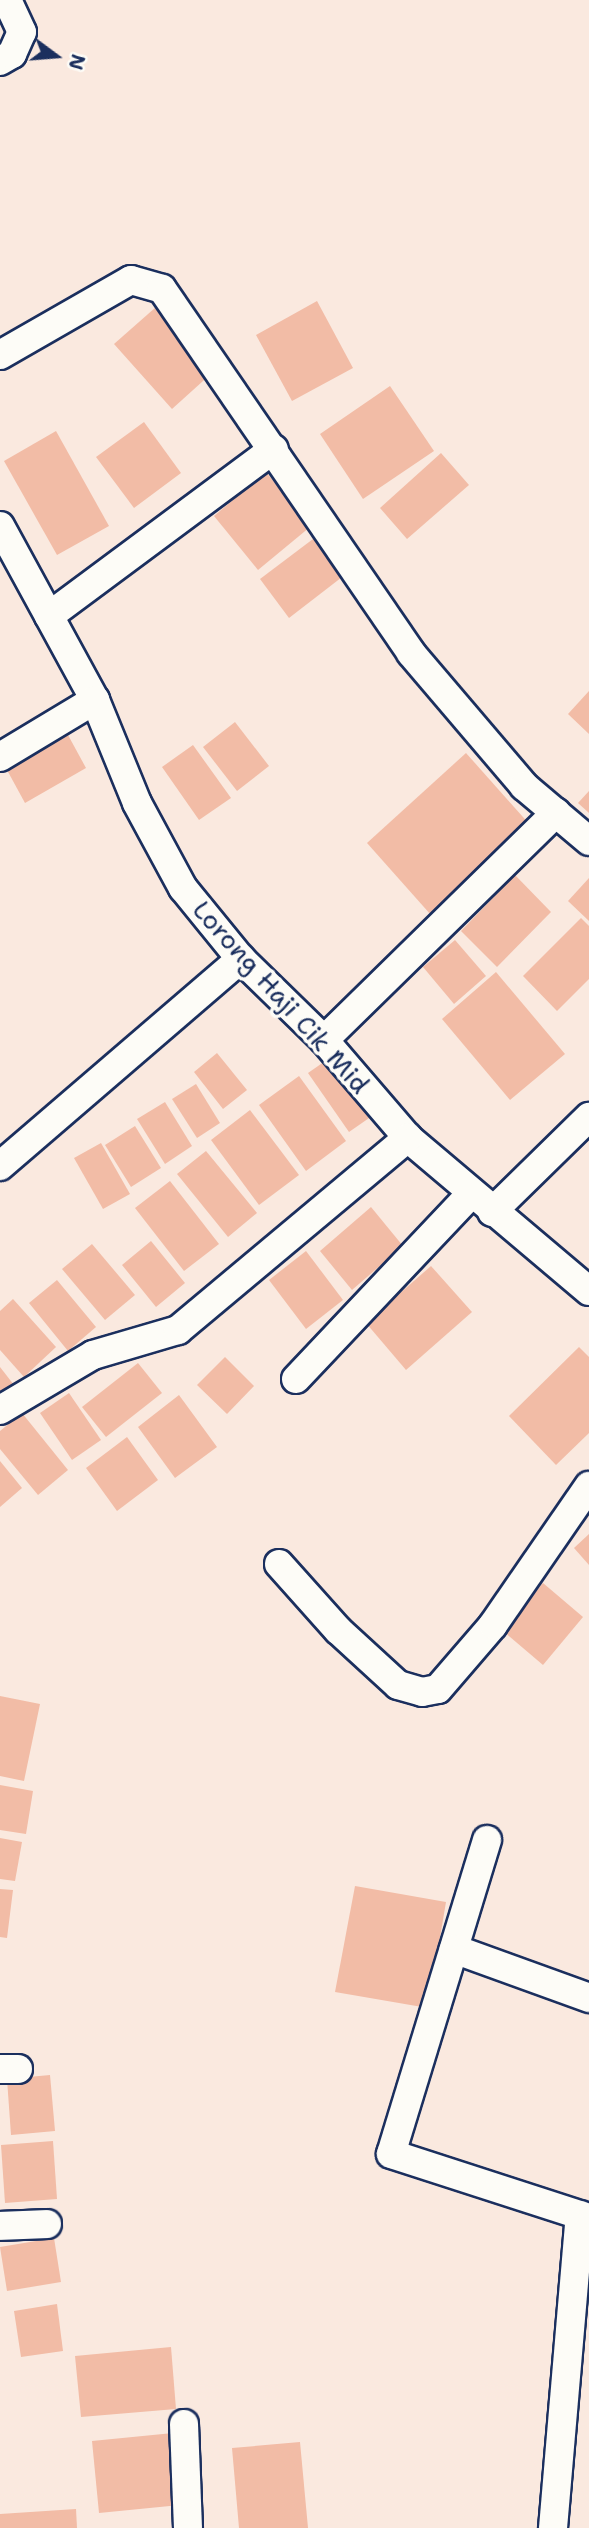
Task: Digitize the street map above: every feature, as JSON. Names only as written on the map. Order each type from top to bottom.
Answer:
[{"type":"street","points":[[0,61],[12,54],[22,32],[8,0]]},
{"type":"street","points":[[0,355],[123,284],[142,280],[162,289],[274,449],[411,653],[524,786],[589,841]]},
{"type":"street","points":[[49,616],[274,449]]},
{"type":"street","name":"Lorong Haji Cik Mid","points":[[0,526],[95,700],[155,838],[183,888],[241,959],[324,1040],[408,1138],[589,1291]]},
{"type":"street","points":[[0,757],[95,700]]},
{"type":"street","points":[[324,1040],[556,813]]},
{"type":"street","points":[[0,1166],[241,959]]},
{"type":"street","points":[[296,1379],[482,1203],[589,1117]]},
{"type":"street","points":[[0,1410],[93,1355],[178,1330],[408,1138]]},
{"type":"street","points":[[279,1564],[338,1630],[398,1685],[422,1692],[438,1689],[493,1625],[589,1486]]},
{"type":"street","points":[[486,1840],[391,2154],[585,2216],[553,2528]]},
{"type":"street","points":[[454,1949],[589,1998]]},
{"type":"street","points":[[0,2226],[47,2224]]},
{"type":"street","points":[[184,2424],[188,2528]]},
{"type":"building","points":[[317,301],[353,368],[292,401],[256,335]]},
{"type":"building","points":[[156,307],[213,372],[172,409],[114,344]]},
{"type":"building","points":[[390,386],[434,451],[363,499],[320,434]]},
{"type":"building","points":[[144,422],[181,473],[134,508],[96,457]]},
{"type":"building","points":[[56,431],[109,526],[57,555],[4,461]]},
{"type":"building","points":[[441,453],[469,485],[407,539],[380,508]]},
{"type":"building","points":[[266,472],[310,527],[258,570],[214,516]]},
{"type":"building","points":[[317,536],[346,574],[289,618],[260,579]]},
{"type":"building","points":[[589,691],[589,734],[568,714]]},
{"type":"building","points":[[235,722],[269,766],[237,791],[203,747]]},
{"type":"building","points":[[68,735],[86,768],[25,803],[7,770]]},
{"type":"building","points":[[193,745],[231,798],[199,820],[162,767]]},
{"type":"building","points":[[466,753],[531,826],[431,915],[367,843]]},
{"type":"building","points":[[589,791],[589,813],[578,803]]},
{"type":"building","points":[[515,875],[551,912],[497,967],[461,931]]},
{"type":"building","points":[[589,878],[589,921],[568,901]]},
{"type":"building","points":[[581,918],[589,926],[589,979],[557,1011],[523,976]]},
{"type":"building","points":[[455,940],[486,976],[454,1004],[423,967]]},
{"type":"building","points":[[496,972],[565,1054],[510,1100],[442,1019]]},
{"type":"building","points":[[217,1053],[247,1090],[223,1109],[194,1072]]},
{"type":"building","points":[[331,1057],[372,1116],[349,1132],[308,1073]]},
{"type":"building","points":[[299,1076],[346,1141],[306,1171],[259,1105]]},
{"type":"building","points":[[196,1084],[220,1123],[197,1138],[172,1099]]},
{"type":"building","points":[[165,1102],[192,1146],[165,1164],[137,1119]]},
{"type":"building","points":[[250,1110],[299,1175],[259,1205],[211,1140]]},
{"type":"building","points":[[135,1126],[161,1168],[131,1187],[105,1145]]},
{"type":"building","points":[[101,1143],[130,1194],[103,1209],[74,1158]]},
{"type":"building","points":[[206,1151],[257,1213],[228,1237],[177,1174]]},
{"type":"building","points":[[170,1181],[219,1244],[184,1271],[135,1208]]},
{"type":"building","points":[[371,1207],[403,1246],[352,1290],[320,1251]]},
{"type":"building","points":[[151,1241],[185,1283],[156,1307],[122,1265]]},
{"type":"building","points":[[92,1244],[135,1295],[105,1320],[62,1269]]},
{"type":"building","points":[[306,1251],[343,1300],[306,1329],[269,1280]]},
{"type":"building","points":[[431,1266],[472,1312],[406,1370],[366,1323]]},
{"type":"building","points":[[57,1280],[96,1327],[68,1351],[29,1303]]},
{"type":"building","points":[[13,1299],[56,1347],[24,1377],[0,1350],[0,1311]]},
{"type":"building","points":[[579,1347],[589,1357],[589,1433],[556,1465],[509,1416]]},
{"type":"building","points":[[225,1357],[254,1386],[227,1414],[197,1385]]},
{"type":"building","points":[[138,1363],[162,1393],[106,1437],[82,1407]]},
{"type":"building","points":[[0,1367],[14,1385],[0,1397]]},
{"type":"building","points":[[69,1393],[101,1440],[72,1460],[40,1413]]},
{"type":"building","points":[[179,1395],[217,1447],[175,1478],[138,1427]]},
{"type":"building","points":[[22,1413],[68,1470],[38,1495],[0,1449],[0,1431]]},
{"type":"building","points":[[127,1437],[158,1480],[117,1511],[86,1468]]},
{"type":"building","points":[[0,1461],[22,1488],[0,1507]]},
{"type":"building","points":[[589,1534],[589,1565],[574,1548]]},
{"type":"building","points":[[543,1583],[583,1617],[543,1665],[503,1631]]},
{"type":"building","points":[[0,1696],[40,1704],[24,1781],[0,1776]]},
{"type":"building","points":[[0,1785],[33,1791],[26,1834],[0,1830]]},
{"type":"building","points":[[0,1838],[22,1842],[15,1881],[0,1879]]},
{"type":"building","points":[[355,1886],[446,1902],[428,2008],[335,1992]]},
{"type":"building","points":[[0,1889],[13,1890],[7,1938],[0,1937]]},
{"type":"building","points":[[50,2075],[55,2131],[11,2135],[7,2079]]},
{"type":"building","points":[[53,2141],[57,2199],[5,2203],[1,2145]]},
{"type":"building","points":[[54,2238],[61,2282],[7,2291],[0,2247]]},
{"type":"building","points":[[57,2304],[63,2351],[21,2357],[14,2311]]},
{"type":"building","points":[[171,2347],[176,2409],[81,2417],[75,2356]]},
{"type":"building","points":[[173,2433],[180,2505],[99,2513],[92,2441]]},
{"type":"building","points":[[300,2442],[308,2528],[239,2528],[232,2448]]},
{"type":"building","points":[[76,2509],[77,2528],[0,2528],[0,2514]]}]
